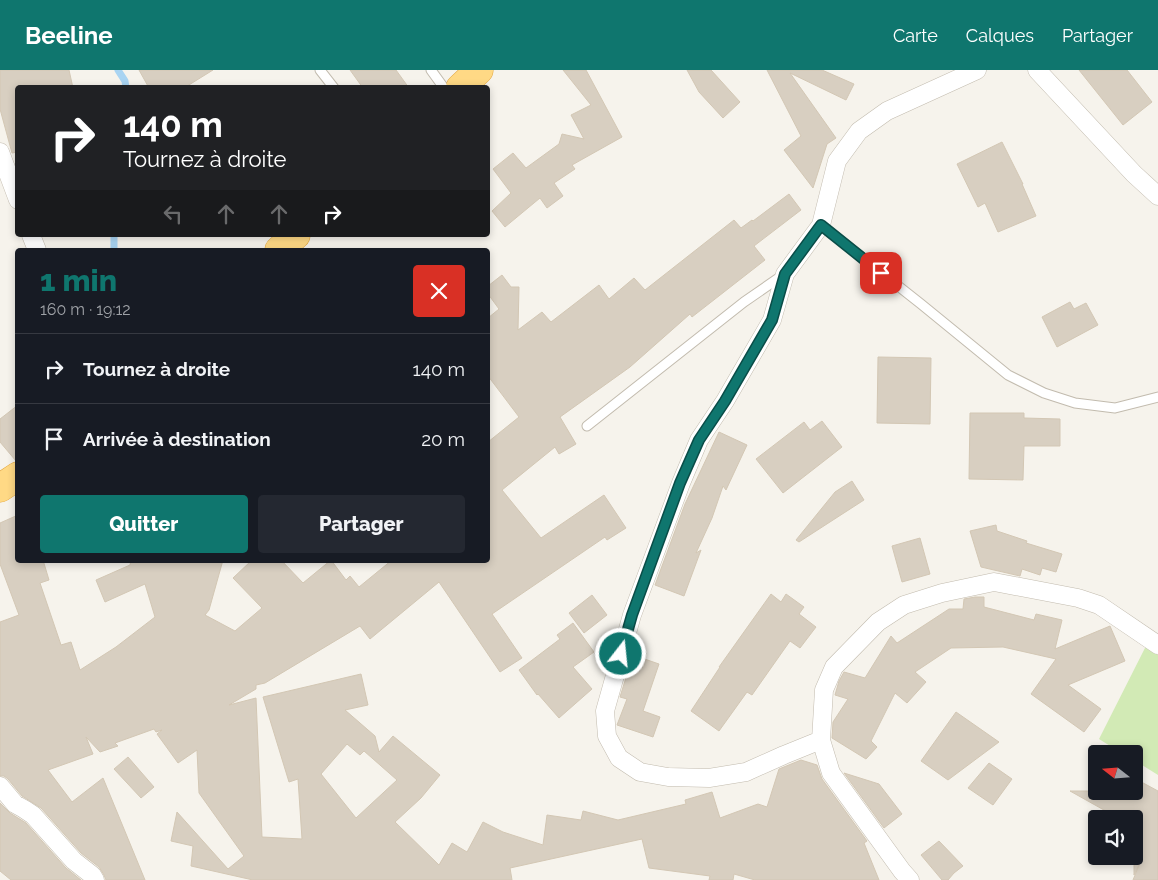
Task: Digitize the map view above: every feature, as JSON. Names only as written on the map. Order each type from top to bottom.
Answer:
[{"type":"highway","points":[[463,85],[479,70]]},
{"type":"highway","points":[[281,248],[294,237]]},
{"type":"highway","points":[[0,488],[15,478]]},
{"type":"street","points":[[820,740],[746,772],[709,778],[668,777],[640,772],[619,758],[607,736],[605,711],[632,615],[680,483],[699,440],[725,401],[772,320],[785,274],[821,225],[837,162],[859,131],[887,111],[977,70]]},
{"type":"street","points":[[1037,70],[1134,174],[1158,196]]},
{"type":"street","points":[[0,152],[15,192]]},
{"type":"street","points":[[910,880],[831,773],[820,740],[824,690],[834,667],[878,622],[904,605],[942,593],[994,582],[1078,598],[1100,605],[1158,645]]},
{"type":"street","points":[[0,786],[15,804],[33,815],[74,861],[96,880]]},
{"type":"lane","points":[[320,70],[332,85]]},
{"type":"lane","points":[[431,70],[442,85]]},
{"type":"lane","points":[[821,225],[1008,375],[1044,392],[1075,403],[1115,408],[1158,396]]},
{"type":"lane","points":[[587,426],[744,302],[785,274]]},
{"type":"green space","points":[[1146,646],[1158,655],[1158,775],[1143,766],[1143,745],[1109,745],[1099,739]]},
{"type":"building","points":[[0,70],[69,70],[72,85],[15,85],[15,152],[12,153],[0,109]]},
{"type":"building","points":[[139,70],[213,70],[189,85],[147,85]]},
{"type":"building","points":[[350,70],[396,70],[407,85],[361,85]]},
{"type":"building","points":[[563,70],[586,70],[622,137],[572,165],[575,169],[554,183],[563,196],[547,208],[540,198],[505,227],[492,211],[511,193],[493,169],[513,153],[526,168],[559,144],[562,134],[584,139],[571,115],[591,105]]},
{"type":"building","points":[[687,70],[711,70],[740,102],[723,118],[699,92]]},
{"type":"building","points":[[767,70],[822,70],[854,84],[846,100],[790,73],[836,138],[827,144],[813,188],[784,150],[801,136]]},
{"type":"building","points":[[1079,70],[1127,70],[1152,102],[1123,125]]},
{"type":"building","points":[[1002,142],[1023,184],[1036,216],[998,232],[985,203],[978,207],[957,164]]},
{"type":"building","points":[[789,194],[801,210],[754,246],[765,260],[692,317],[690,314],[630,367],[560,417],[576,444],[559,454],[555,447],[502,490],[541,538],[604,495],[626,528],[607,540],[605,537],[492,614],[522,658],[500,672],[439,582],[370,639],[360,626],[265,683],[256,685],[256,689],[229,705],[256,698],[262,837],[302,839],[298,779],[289,782],[263,697],[361,674],[368,705],[345,710],[375,736],[379,752],[393,736],[440,775],[421,798],[395,822],[439,865],[452,843],[467,852],[483,822],[503,832],[543,845],[547,815],[581,820],[583,811],[618,820],[686,804],[685,800],[712,792],[720,818],[758,804],[767,807],[779,769],[801,760],[817,765],[822,779],[867,841],[864,843],[879,880],[755,880],[734,874],[733,880],[709,880],[710,876],[649,868],[642,839],[510,868],[512,880],[253,880],[191,866],[193,846],[171,841],[177,812],[228,869],[244,856],[199,793],[197,750],[178,763],[157,734],[162,730],[156,732],[154,729],[115,743],[118,746],[100,752],[86,737],[93,754],[48,770],[72,802],[103,778],[145,880],[106,880],[99,867],[81,853],[41,808],[22,796],[8,779],[0,776],[0,622],[19,615],[0,564],[0,523],[15,516],[15,563],[44,563],[49,580],[40,583],[61,645],[71,642],[80,670],[116,647],[155,617],[145,584],[105,602],[96,580],[130,565],[130,563],[222,563],[209,610],[205,615],[235,631],[262,608],[233,578],[249,563],[284,563],[303,583],[327,563],[333,563],[346,580],[350,576],[359,587],[388,563],[490,563],[490,440],[519,417],[490,379],[490,316],[499,309],[490,297],[490,284],[502,275],[511,287],[519,287],[518,330],[542,312],[551,322],[599,285],[609,299],[634,278],[645,290],[734,220],[741,228]],"holes":[[[347,744],[360,755],[364,751],[397,780],[356,818],[321,774]]]},
{"type":"building","points":[[1070,302],[1074,309],[1086,303],[1098,325],[1057,347],[1042,317]]},
{"type":"building","points":[[878,357],[931,358],[930,424],[877,423]]},
{"type":"building","points":[[15,407],[15,460],[0,442],[0,419]]},
{"type":"building","points":[[970,413],[1024,413],[1024,418],[1060,419],[1060,446],[1024,446],[1023,480],[969,479]]},
{"type":"building","points":[[822,421],[842,447],[783,493],[756,459],[804,422],[810,430]]},
{"type":"building","points":[[719,432],[747,445],[726,490],[723,486],[712,518],[696,553],[701,550],[684,596],[655,585],[685,504]]},
{"type":"building","points":[[852,481],[864,500],[799,542],[796,540],[835,492]]},
{"type":"building","points":[[996,525],[997,531],[1027,541],[1026,543],[1062,554],[1056,572],[1042,568],[1040,575],[1022,569],[1020,576],[981,567],[970,531]]},
{"type":"building","points":[[920,538],[930,574],[902,582],[892,546]]},
{"type":"building","points":[[771,594],[781,602],[786,594],[804,607],[799,614],[816,627],[800,648],[790,641],[752,695],[747,692],[719,731],[691,711],[719,667]]},
{"type":"building","points":[[592,595],[607,615],[584,633],[569,613]]},
{"type":"building","points":[[984,597],[984,607],[1034,620],[1036,614],[1062,620],[1055,649],[1110,626],[1125,661],[1068,685],[1101,709],[1084,732],[1031,694],[1056,659],[1003,647],[951,648],[915,672],[926,682],[907,703],[895,693],[871,741],[877,747],[866,759],[832,738],[833,722],[848,699],[835,695],[844,672],[865,678],[891,636],[897,643],[949,609],[963,609],[964,599]]},
{"type":"building","points":[[573,623],[594,652],[573,667],[592,689],[559,718],[537,695],[519,670],[560,639],[557,635]]},
{"type":"building","points":[[633,655],[659,664],[643,711],[660,717],[653,737],[617,725],[627,699],[620,697]]},
{"type":"building","points":[[956,712],[999,742],[948,780],[921,761]]},
{"type":"building","points":[[128,757],[154,787],[141,798],[114,769]]},
{"type":"building","points":[[989,763],[1012,779],[993,805],[968,788]]},
{"type":"building","points":[[844,773],[879,784],[902,814],[884,828]]},
{"type":"building","points":[[1143,783],[1158,791],[1158,880],[1133,880],[1139,865],[1143,865],[1143,810],[1104,810],[1070,791],[1088,791],[1088,800],[1143,800]]},
{"type":"building","points":[[0,803],[10,813],[26,823],[66,868],[81,880],[11,880],[0,871]]},
{"type":"building","points":[[939,841],[963,866],[948,880],[942,880],[921,855]]},
{"type":"building","points":[[1134,865],[1139,865],[1134,875]]},
{"type":"waterway","points":[[118,70],[126,85]]},
{"type":"waterway","points":[[114,237],[114,248]]},
{"type":"route","points":[[621,654],[632,615],[680,483],[699,440],[725,401],[772,320],[785,274],[821,225],[881,273]]}]
